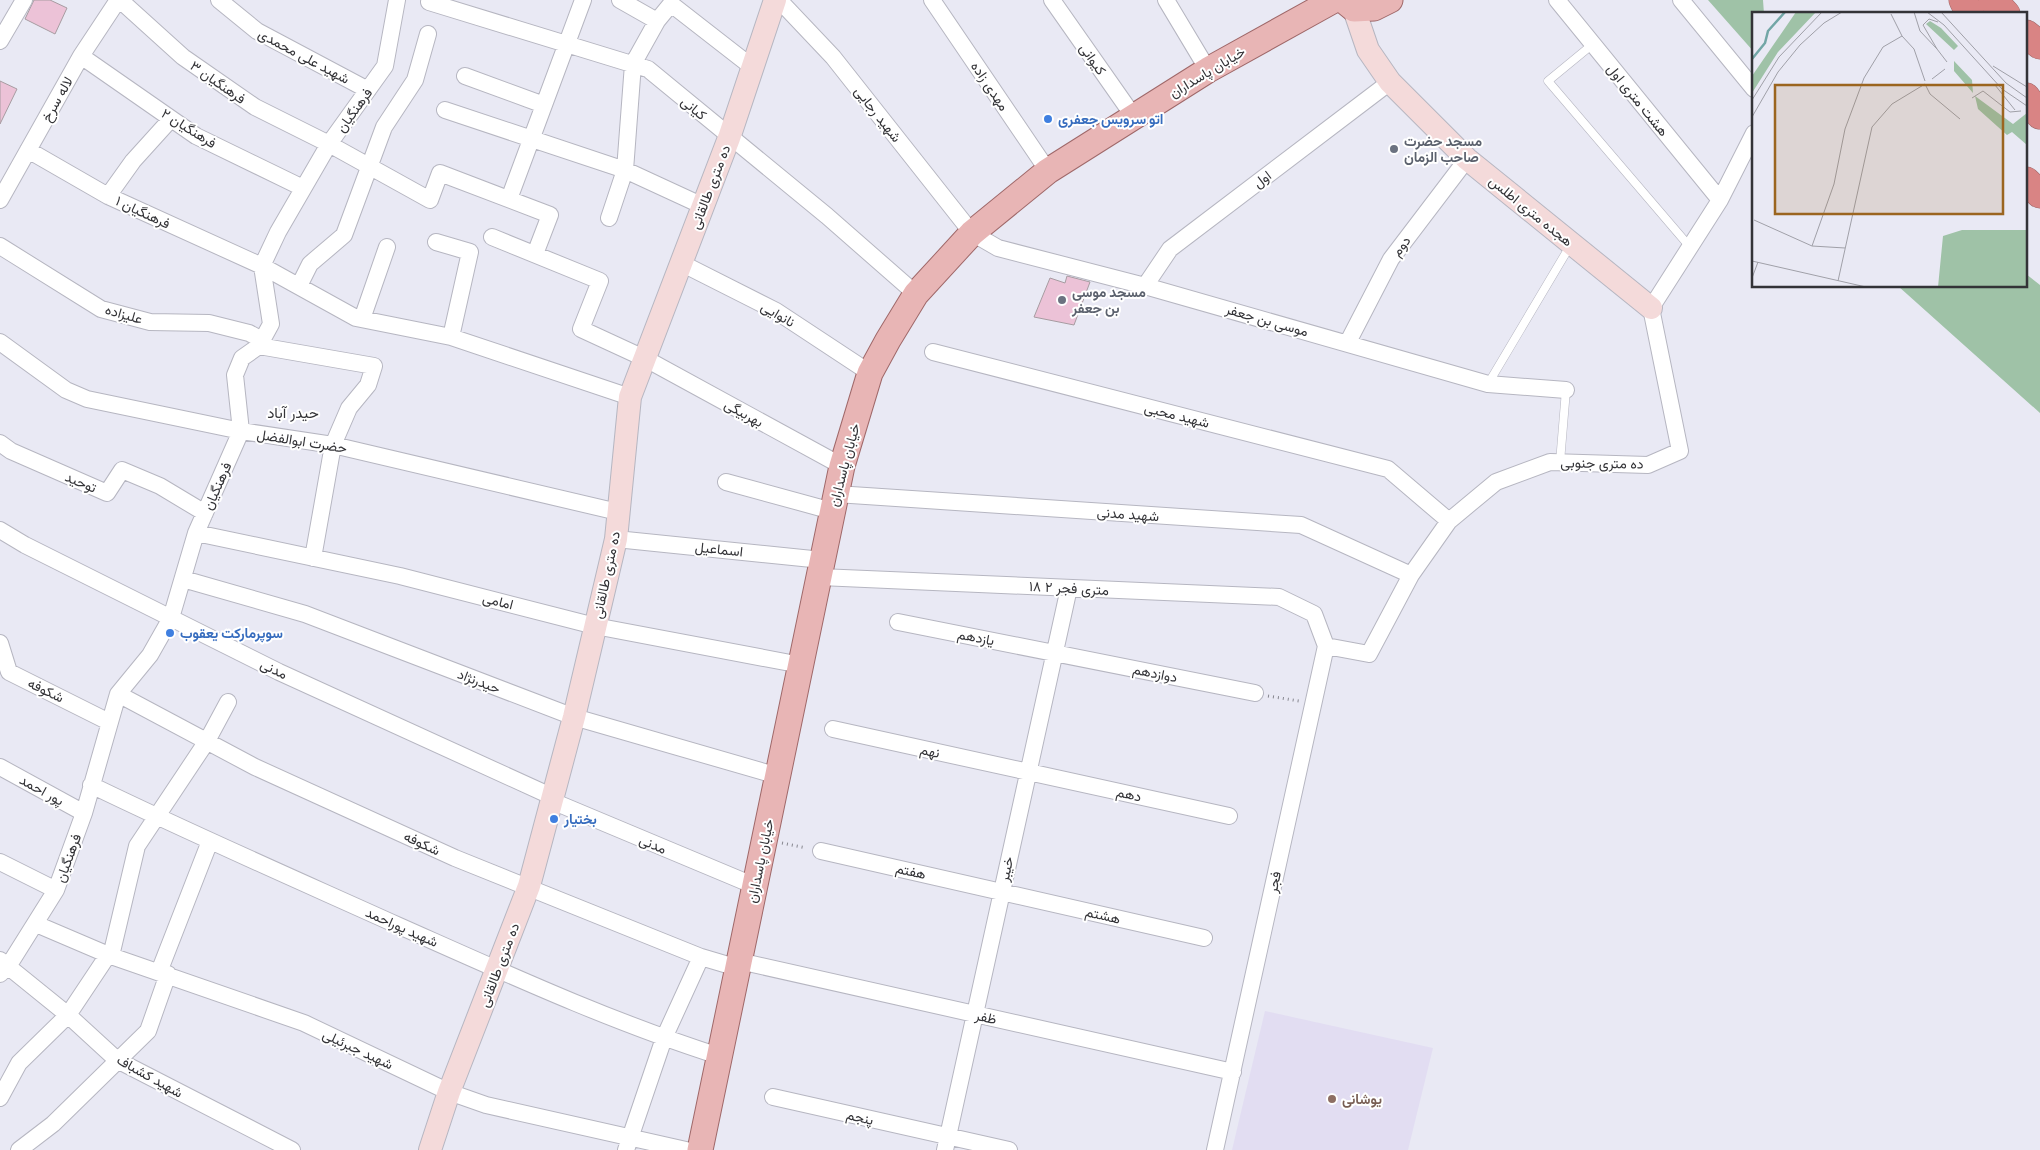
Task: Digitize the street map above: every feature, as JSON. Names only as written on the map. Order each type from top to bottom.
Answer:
[{"type":"highway","points":[[1963,0],[1969,12]]},
{"type":"highway","points":[[1993,0],[2004,12]]},
{"type":"highway","points":[[2028,36],[2040,45]]},
{"type":"highway","points":[[2028,99],[2040,115]]},
{"type":"highway","points":[[2028,183],[2040,194]]},
{"type":"main road","points":[[1343,3],[1374,8],[1390,0]]},
{"type":"main road","name":"خیابان پاسداران","points":[[700,1150],[842,466],[870,373],[916,294],[972,233],[1048,171],[1208,70],[1343,3]]},
{"type":"street","points":[[0,41],[24,0]]},
{"type":"street","name":"لاله سرخ","points":[[0,200],[82,56],[119,0]]},
{"type":"street","name":"فرهنگیان ۳","points":[[119,0],[183,56],[255,107],[329,144],[430,200],[440,173],[509,199]]},
{"type":"street","name":"شهید علی محمدی","points":[[219,0],[257,32],[368,90]]},
{"type":"street","name":"فرهنگیان","points":[[262,266],[278,232],[329,144],[385,66],[397,0]]},
{"type":"street","points":[[492,237],[535,254],[550,215],[509,199],[583,0]]},
{"type":"street","points":[[620,0],[657,21]]},
{"type":"street","name":"ده متری طالقانی","points":[[430,1150],[449,1092],[529,886],[574,717],[616,539],[630,397],[729,138],[775,0]]},
{"type":"street","name":"شهید رجایی","points":[[779,0],[833,57],[972,233]]},
{"type":"street","name":"مهدی زاده","points":[[932,0],[1048,171]]},
{"type":"street","name":"کیوانی","points":[[1052,0],[1134,117]]},
{"type":"street","points":[[1166,0],[1208,70]]},
{"type":"street","name":"هشت متری اول","points":[[1557,0],[1720,200]]},
{"type":"street","points":[[1680,0],[1752,87]]},
{"type":"street","name":"کیانی","points":[[429,2],[648,69],[729,138],[827,216],[916,294]]},
{"type":"street","name":"هجده متری اطلس","points":[[1343,3],[1368,50],[1390,82],[1467,159],[1651,308]]},
{"type":"street","points":[[609,218],[625,170],[633,64],[657,21],[671,4],[752,68]]},
{"type":"street","points":[[299,286],[310,264],[344,235],[384,127],[415,80],[428,34]]},
{"type":"street","name":"فرهنگیان ۲","points":[[82,56],[196,136],[303,188]]},
{"type":"street","points":[[465,76],[544,105]]},
{"type":"street","name":"اول","points":[[1145,286],[1170,249],[1390,82]]},
{"type":"street","points":[[445,110],[625,170],[703,206]]},
{"type":"street","points":[[108,196],[133,161],[172,119]]},
{"type":"street","points":[[1651,308],[1720,200],[1752,137]]},
{"type":"street","name":"فرهنگیان ۱","points":[[28,150],[108,196],[262,266],[356,318],[450,337],[630,397]]},
{"type":"street","name":"دوم","points":[[1348,342],[1391,259],[1467,159]]},
{"type":"street","name":"موسی بن جعفر","points":[[972,233],[998,248],[1348,342],[1488,384],[1566,390]]},
{"type":"street","points":[[436,242],[470,252],[450,337]]},
{"type":"street","name":"علیزاده","points":[[0,246],[101,309],[150,322],[209,323],[249,334],[260,343],[374,366],[368,385],[349,408],[333,445]]},
{"type":"street","points":[[362,319],[387,247]]},
{"type":"street","name":"بهربیگی","points":[[535,254],[600,281],[581,329],[646,359],[842,466]]},
{"type":"street","name":"نانوایی","points":[[681,263],[776,311],[870,373]]},
{"type":"street","points":[[241,431],[235,376],[242,358],[260,343],[270,324],[262,266]]},
{"type":"street","name":"ده متری جنوبی","points":[[1326,646],[1370,654],[1411,575],[1449,521],[1496,482],[1550,462],[1648,465],[1680,451],[1651,308]]},
{"type":"street","name":"حضرت ابوالفضل","points":[[0,342],[66,390],[87,399],[241,431],[333,445],[618,512]]},
{"type":"street","name":"شهید محبی","points":[[934,352],[1388,469],[1449,521]]},
{"type":"street","name":"فرهنگیان","points":[[3,966],[36,924],[56,890],[84,813],[118,694],[150,655],[171,618],[196,533],[241,431]]},
{"type":"street","name":"توحید","points":[[0,443],[11,451],[107,493],[122,470],[160,486],[205,512]]},
{"type":"street","points":[[313,558],[333,445]]},
{"type":"street","name":"شهید مدنی","points":[[726,482],[834,503],[1301,525],[1411,575]]},
{"type":"street","name":"مدنی","points":[[0,530],[25,545],[279,672],[552,799],[755,886]]},
{"type":"street","name":"امامی","points":[[196,533],[400,576],[595,626],[801,665]]},
{"type":"street","name":"اسماعیل","points":[[616,539],[821,568]]},
{"type":"street","name":"۱۸ متری فجر ۲","points":[[821,568],[1069,588],[1279,597],[1314,614],[1326,646]]},
{"type":"street","name":"حیدرنژاد","points":[[183,579],[304,614],[574,717],[778,776]]},
{"type":"street","name":"خیبر","points":[[946,1143],[1069,588]]},
{"type":"street","name":"یازدهم","points":[[898,622],[1054,653]]},
{"type":"street","name":"شکوفه","points":[[0,644],[9,672],[110,722]]},
{"type":"street","name":"فجر","points":[[1215,1150],[1326,646]]},
{"type":"street","name":"دوازدهم","points":[[1054,653],[1255,693]]},
{"type":"street","name":"شکوفه","points":[[118,694],[255,767],[455,858],[529,886],[701,957],[738,965]]},
{"type":"street","points":[[0,1098],[19,1063],[68,1015],[110,955],[137,846],[207,742],[228,702]]},
{"type":"street","name":"نهم","points":[[833,730],[1028,772]]},
{"type":"street","name":"پور احمد","points":[[0,767],[84,813]]},
{"type":"street","name":"دهم","points":[[1028,772],[1229,816]]},
{"type":"street","name":"شهید پوراحمد","points":[[91,785],[157,817],[497,969],[664,1038],[720,1056]]},
{"type":"street","points":[[19,1150],[54,1124],[148,1031],[163,973],[210,841]]},
{"type":"street","name":"هفتم","points":[[821,851],[1002,891]]},
{"type":"street","points":[[0,862],[56,890]]},
{"type":"street","name":"هشتم","points":[[1002,891],[1204,938]]},
{"type":"street","name":"شهید جبرئیلی","points":[[36,924],[110,955],[304,1023],[449,1092],[628,1144],[686,1150]]},
{"type":"street","points":[[628,1144],[664,1038],[701,957]]},
{"type":"street","name":"ظفر","points":[[738,965],[974,1014],[1232,1072]]},
{"type":"street","name":"شهید کشباف","points":[[3,966],[68,1015],[117,1060],[292,1150]]},
{"type":"street","name":"پنجم","points":[[773,1097],[946,1143],[1009,1150]]},
{"type":"lane","points":[[1593,44],[1548,81],[1690,247]]},
{"type":"lane","points":[[1488,384],[1572,244]]},
{"type":"lane","points":[[1560,462],[1566,390]]},
{"type":"path","points":[[1255,693],[1314,704]]},
{"type":"path","points":[[765,839],[821,851]]},
{"type":"shaded area","name":"یوشانی","points":[[1265,1011],[1433,1048],[1408,1150],[1232,1150]]},
{"type":"green space","points":[[1708,0],[1763,0],[1764,12],[1752,12],[1752,50]]},
{"type":"green space","points":[[2028,276],[2040,285],[2040,413],[1900,288],[2028,288]]},
{"type":"building","points":[[34,0],[50,0],[67,8],[55,34],[25,19]]},
{"type":"building","points":[[0,81],[17,89],[0,124]]},
{"type":"building","name":"مسجد موسی بن جعفر","points":[[1067,276],[1090,282],[1074,325],[1034,317],[1050,278],[1065,283]]},
{"type":"place","name":"اتو سرویس جعفری","points":[[1048,119]]},
{"type":"place","name":"مسجد حضرت صاحب الزمان","points":[[1394,149]]},
{"type":"place","name":"مسجد موسی بن جعفر","points":[[1062,300]]},
{"type":"place","name":"سوپرمارکت یعقوب","points":[[170,633]]},
{"type":"place","name":"بختیار","points":[[554,819]]},
{"type":"place","name":"یوشانی","points":[[1332,1099]]},
{"type":"district","name":"حیدر آباد","points":[[293,412]]}]
